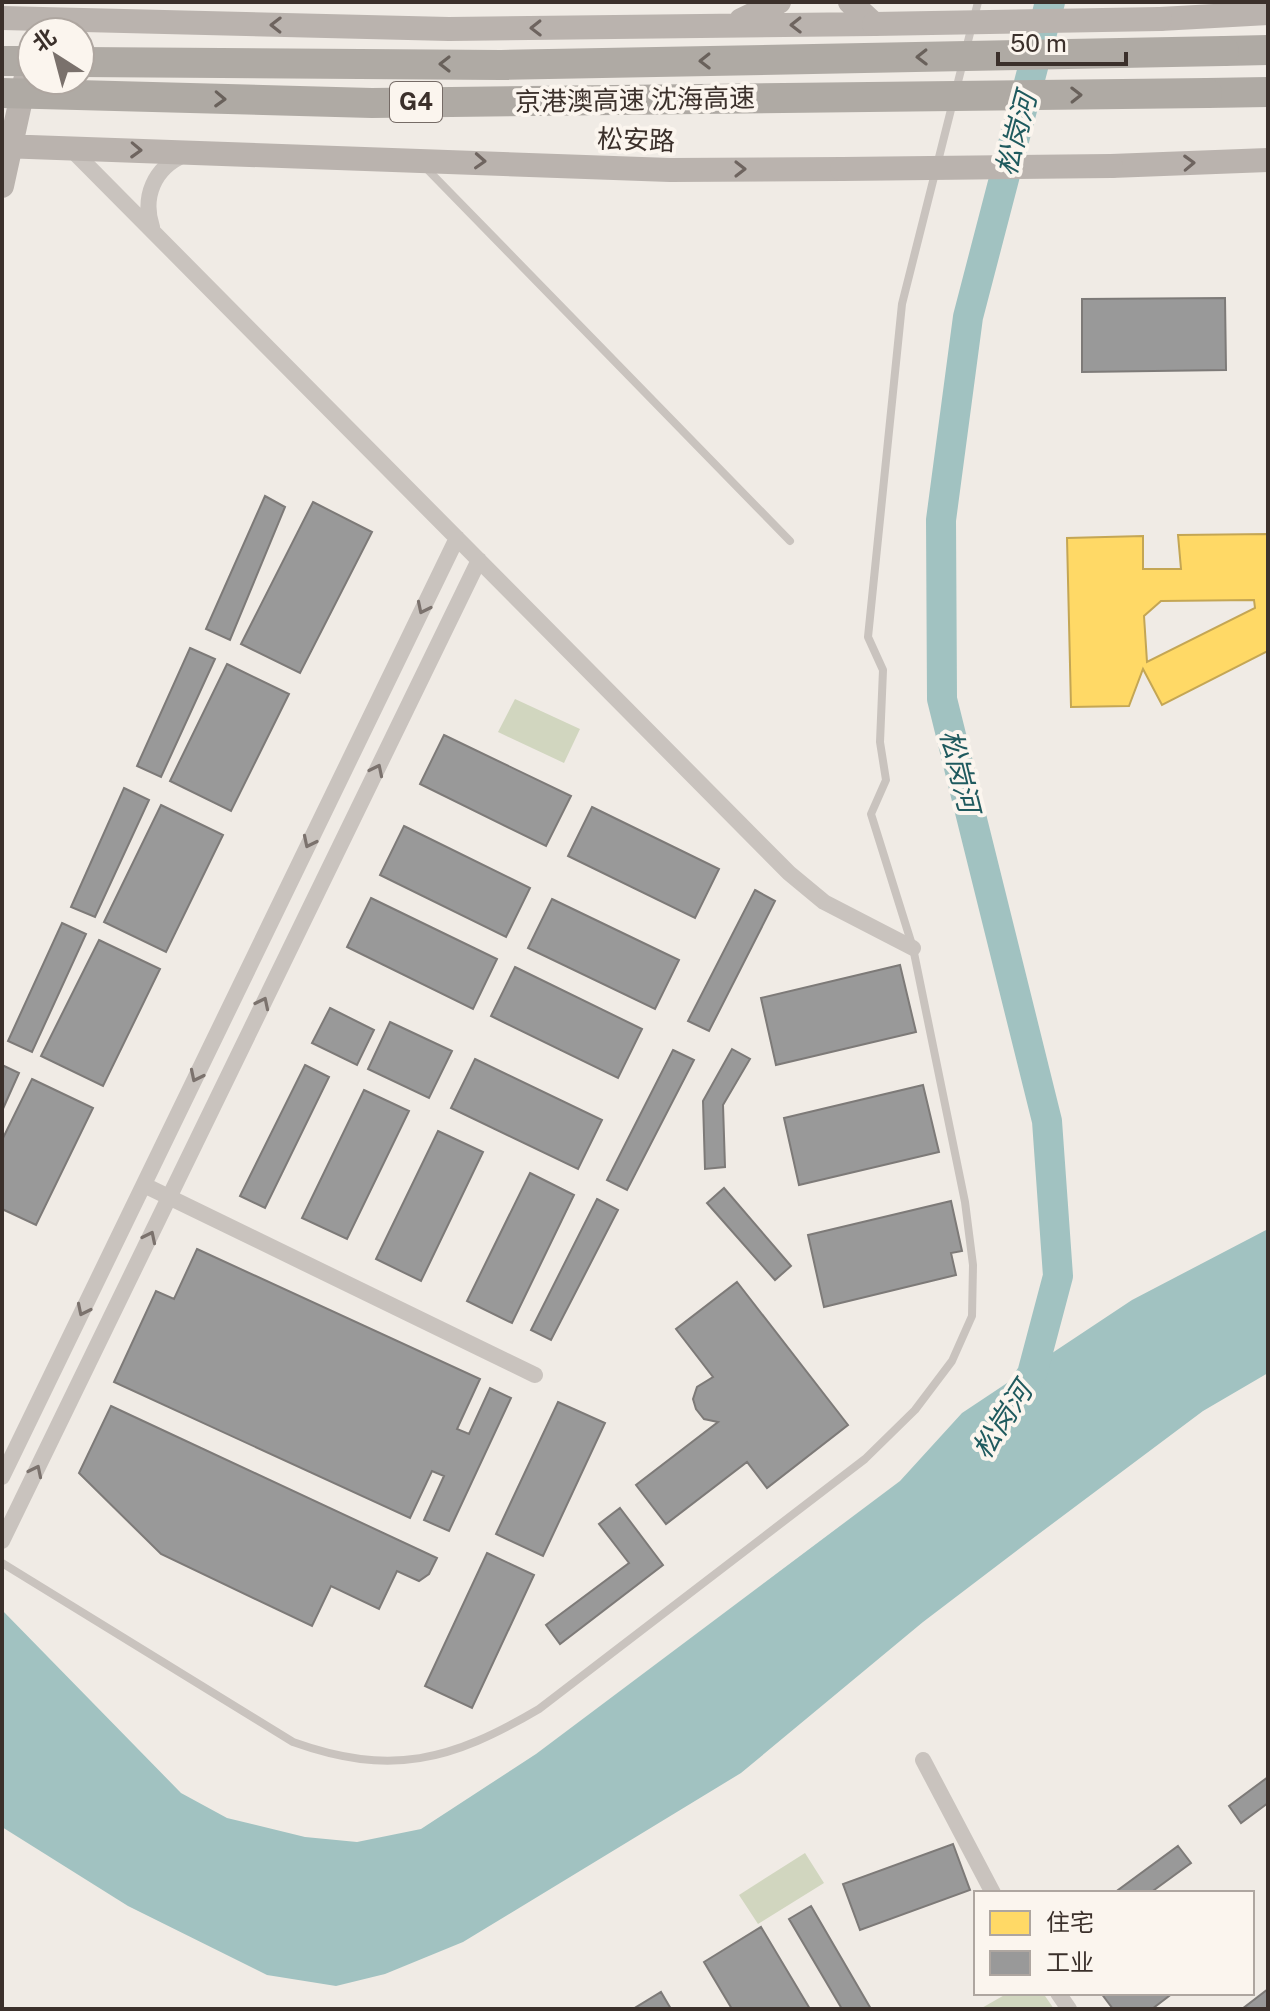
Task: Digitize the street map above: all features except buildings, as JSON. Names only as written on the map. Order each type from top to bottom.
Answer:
[{"type":"highway","name":"京港澳高速 沈海高速","points":[[96,62],[501,65],[1268,50]]},
{"type":"highway","name":"京港澳高速 沈海高速","points":[[2,93],[372,103],[1268,92]]},
{"type":"main road","points":[[2,18],[5,2]]},
{"type":"main road","points":[[729,26],[779,2]]},
{"type":"main road","points":[[850,2],[874,24]]},
{"type":"main road","points":[[96,20],[449,29],[1160,19],[1268,13]]},
{"type":"main road","points":[[2,186],[6,146],[19,96]]},
{"type":"main road","name":"松安路","points":[[6,146],[416,158],[670,170],[1111,166],[1268,160]]},
{"type":"street","points":[[70,148],[789,873],[824,902],[913,948]]},
{"type":"street","points":[[153,232],[146,210],[153,184],[172,160],[191,151]]},
{"type":"street","points":[[2,1477],[457,538]]},
{"type":"street","points":[[2,1541],[479,560]]},
{"type":"street","points":[[144,1185],[535,1375]]},
{"type":"street","points":[[923,1760],[992,1891]]},
{"type":"lane","points":[[2,1563],[259,1724],[293,1742],[332,1756],[367,1761],[426,1759],[486,1740],[539,1709],[865,1459],[915,1410],[952,1361],[972,1316],[973,1265],[965,1202],[913,948],[871,814],[886,780],[880,742],[883,670],[868,637],[902,304],[978,2]]},
{"type":"lane","points":[[416,158],[790,541]]},
{"type":"green space","points":[[515,699],[580,729],[564,763],[498,732]]},
{"type":"green space","points":[[805,1853],[824,1883],[758,1924],[739,1895]]},
{"type":"green space","points":[[1004,1995],[1044,1995],[1054,2009],[980,2009]]},
{"type":"water","points":[[1268,1229],[1268,1373],[1203,1411],[1032,1539],[923,1622],[741,1773],[463,1942],[385,1974],[336,1986],[267,1975],[128,1906],[2,1827],[2,1610],[181,1793],[227,1818],[305,1837],[357,1842],[421,1829],[536,1754],[900,1481],[962,1413],[1132,1300]]},
{"type":"waterway","name":"松岗河","points":[[1016,1398],[1032,1374],[1058,1276],[1047,1121],[942,699],[941,520],[968,317],[1050,2]]}]
